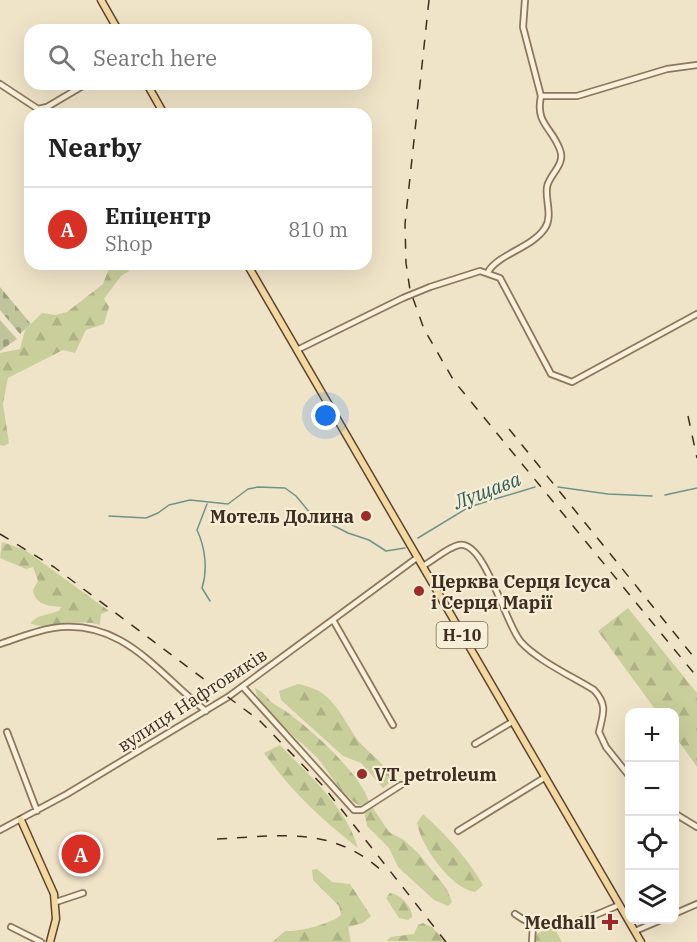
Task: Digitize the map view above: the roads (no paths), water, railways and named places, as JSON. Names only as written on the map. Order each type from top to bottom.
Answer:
[{"type":"main road","points":[[101,0],[115,24]]},
{"type":"main road","points":[[150,90],[161,108]]},
{"type":"main road","name":"Н-10","points":[[251,270],[641,942]]},
{"type":"main road","points":[[21,820],[56,902],[56,919],[50,942]]},
{"type":"street","points":[[488,272],[492,265],[516,252],[544,230],[548,222],[547,186],[561,160],[561,150],[542,121],[538,109],[541,96],[523,27],[525,0]]},
{"type":"street","points":[[541,96],[577,96],[667,69],[697,65]]},
{"type":"street","points":[[0,84],[36,108]]},
{"type":"street","points":[[42,108],[76,90]]},
{"type":"street","points":[[297,350],[403,298],[480,271],[500,278],[551,374],[572,382],[697,314]]},
{"type":"street","points":[[423,566],[458,545],[466,545],[474,550],[487,566],[504,614],[520,642],[594,690],[602,698],[605,713],[599,732],[610,754],[625,771]]},
{"type":"street","name":"вулиця Нафтовиків","points":[[2,829],[37,811],[243,687],[418,557]]},
{"type":"street","points":[[333,620],[393,725]]},
{"type":"street","points":[[0,644],[55,628],[90,627],[107,632],[148,660],[206,711]]},
{"type":"street","points":[[243,687],[354,810],[362,810],[401,785]]},
{"type":"street","points":[[475,744],[512,722]]},
{"type":"street","points":[[8,732],[37,811]]},
{"type":"street","points":[[458,831],[544,778]]},
{"type":"street","points":[[679,816],[697,827]]},
{"type":"street","points":[[0,835],[2,829]]},
{"type":"street","points":[[56,902],[83,893]]},
{"type":"street","points":[[679,912],[697,904]]},
{"type":"street","points":[[515,914],[533,924],[578,924],[619,905]]},
{"type":"street","points":[[532,942],[533,924]]},
{"type":"street","points":[[634,931],[651,924]]},
{"type":"street","points":[[12,927],[40,942]]},
{"type":"waterway","name":"Лущава","points":[[418,538],[469,507],[535,487]]},
{"type":"waterway","name":"Лущава","points":[[558,487],[608,494],[652,496]]},
{"type":"waterway","name":"Лущава","points":[[109,516],[146,518],[169,505],[190,500],[228,504],[248,489],[285,488],[296,496],[311,514],[348,533],[369,540],[386,551],[405,548]]},
{"type":"waterway","name":"Лущава","points":[[665,495],[697,488]]},
{"type":"waterway","points":[[207,504],[197,530],[205,558],[202,588],[210,601]]},
{"type":"railway","points":[[429,0],[405,224],[406,263],[410,290],[424,329],[454,381],[697,677]]},
{"type":"railway","points":[[688,416],[697,458]]},
{"type":"railway","points":[[509,429],[697,661]]},
{"type":"railway","points":[[0,534],[54,567],[260,721],[323,786],[446,942]]},
{"type":"railway","points":[[217,839],[284,836],[325,840],[364,857],[383,872]]},
{"type":"place","name":"Мотель Долина","points":[[366,516]]},
{"type":"place","name":"Церква Серця Ісуса і Серця Марії","points":[[419,591]]},
{"type":"place","name":"VT petroleum","points":[[362,774]]},
{"type":"place","name":"Епіцентр","points":[[81,854]]},
{"type":"place","name":"Medhall","points":[[610,922]]}]
